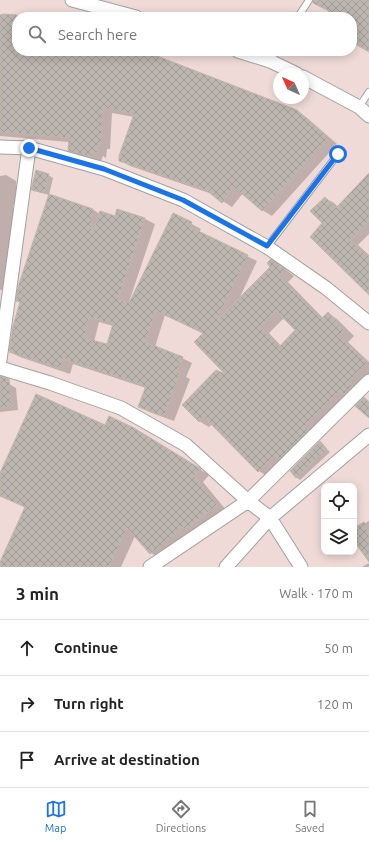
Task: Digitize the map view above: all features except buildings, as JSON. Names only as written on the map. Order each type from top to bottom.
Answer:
[{"type":"street","points":[[72,0],[117,12]]},
{"type":"street","points":[[273,56],[289,68]]},
{"type":"street","points":[[309,80],[364,112]]},
{"type":"street","points":[[0,147],[29,148],[104,169],[183,200],[267,246],[326,288],[369,323]]},
{"type":"street","points":[[0,360],[29,148]]},
{"type":"street","points":[[0,368],[50,383],[121,408],[186,445],[248,502],[270,518],[301,567]]},
{"type":"street","points":[[150,567],[248,502],[369,381]]},
{"type":"street","points":[[226,567],[270,518],[369,435]]},
{"type":"lane","points":[[301,12],[309,0]]},
{"type":"lane","points":[[364,112],[369,92]]},
{"type":"lane","points":[[267,246],[338,154]]},
{"type":"shaded area","points":[[0,0],[369,0],[369,567],[0,567]]},
{"type":"route","points":[[29,148],[104,169],[183,200],[267,246],[338,154]]}]
